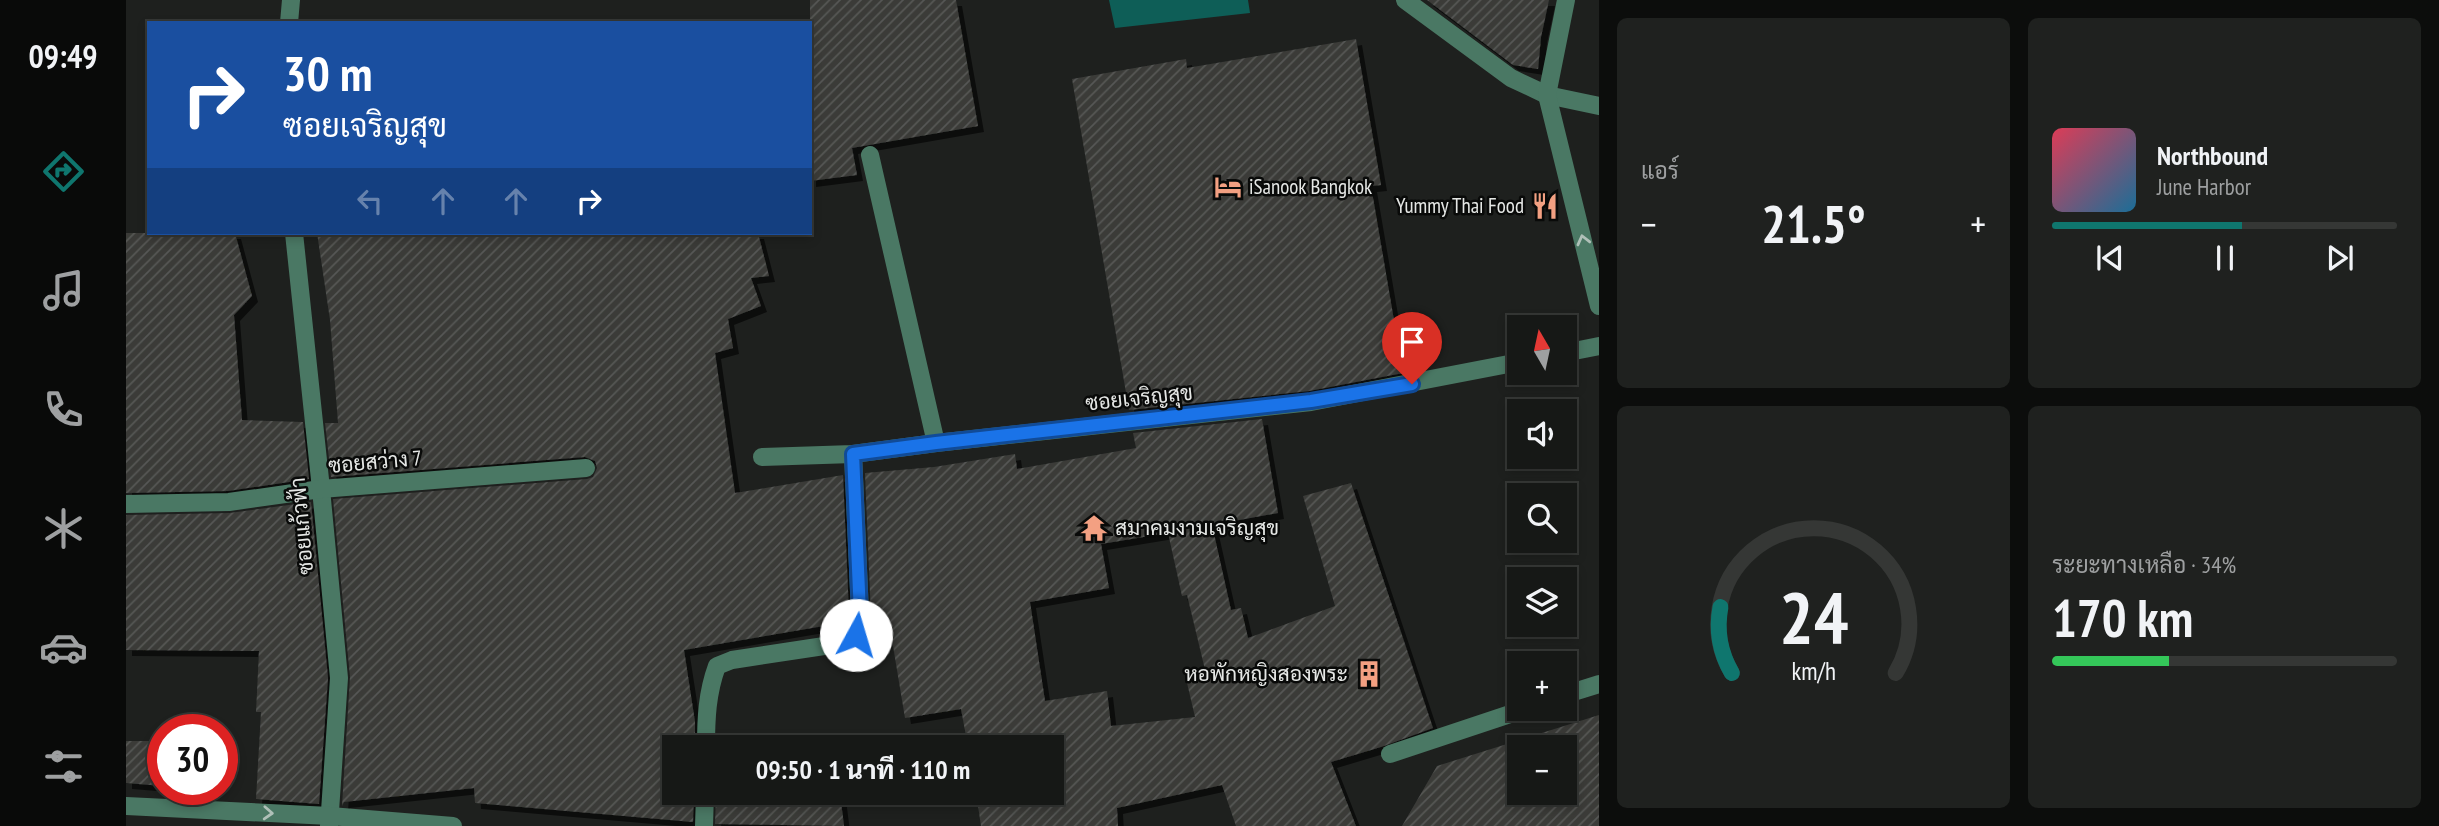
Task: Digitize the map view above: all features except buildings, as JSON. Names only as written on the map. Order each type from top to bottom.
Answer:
[{"type":"street","points":[[289,21],[291,0]]},
{"type":"street","points":[[1405,0],[1511,78],[1547,95],[1599,106]]},
{"type":"street","points":[[1566,0],[1547,95],[1599,306]]},
{"type":"street","points":[[870,155],[936,443]]},
{"type":"street","name":"ซอยแก้วฟ้า","points":[[294,235],[339,678],[330,821]]},
{"type":"street","points":[[1577,350],[1599,346]]},
{"type":"street","name":"ซอยเจริญสุข","points":[[762,457],[853,454],[1311,401],[1507,364]]},
{"type":"street","points":[[706,735],[711,683],[717,666],[732,660],[844,643],[856,635],[860,614],[853,454]]},
{"type":"street","name":"ซอยสว่าง 7","points":[[126,503],[229,502],[321,489],[586,468]]},
{"type":"street","points":[[1577,691],[1599,684]]},
{"type":"street","points":[[1390,754],[1507,715]]},
{"type":"street","points":[[704,826],[705,805]]},
{"type":"street","points":[[126,806],[330,821],[453,826]]},
{"type":"water","points":[[1109,0],[1248,0],[1250,13],[1115,28]]},
{"type":"place","name":"iSanook Bangkok","points":[[1228,187]]},
{"type":"place","name":"Yummy Thai Food","points":[[1545,206]]},
{"type":"place","name":"สมาคมงามเจริญสุข","points":[[1094,528]]},
{"type":"place","name":"หอพักหญิงสองพระ","points":[[1369,674]]},
{"type":"route","points":[[856,635],[860,614],[853,454],[1311,401],[1412,384]]}]
